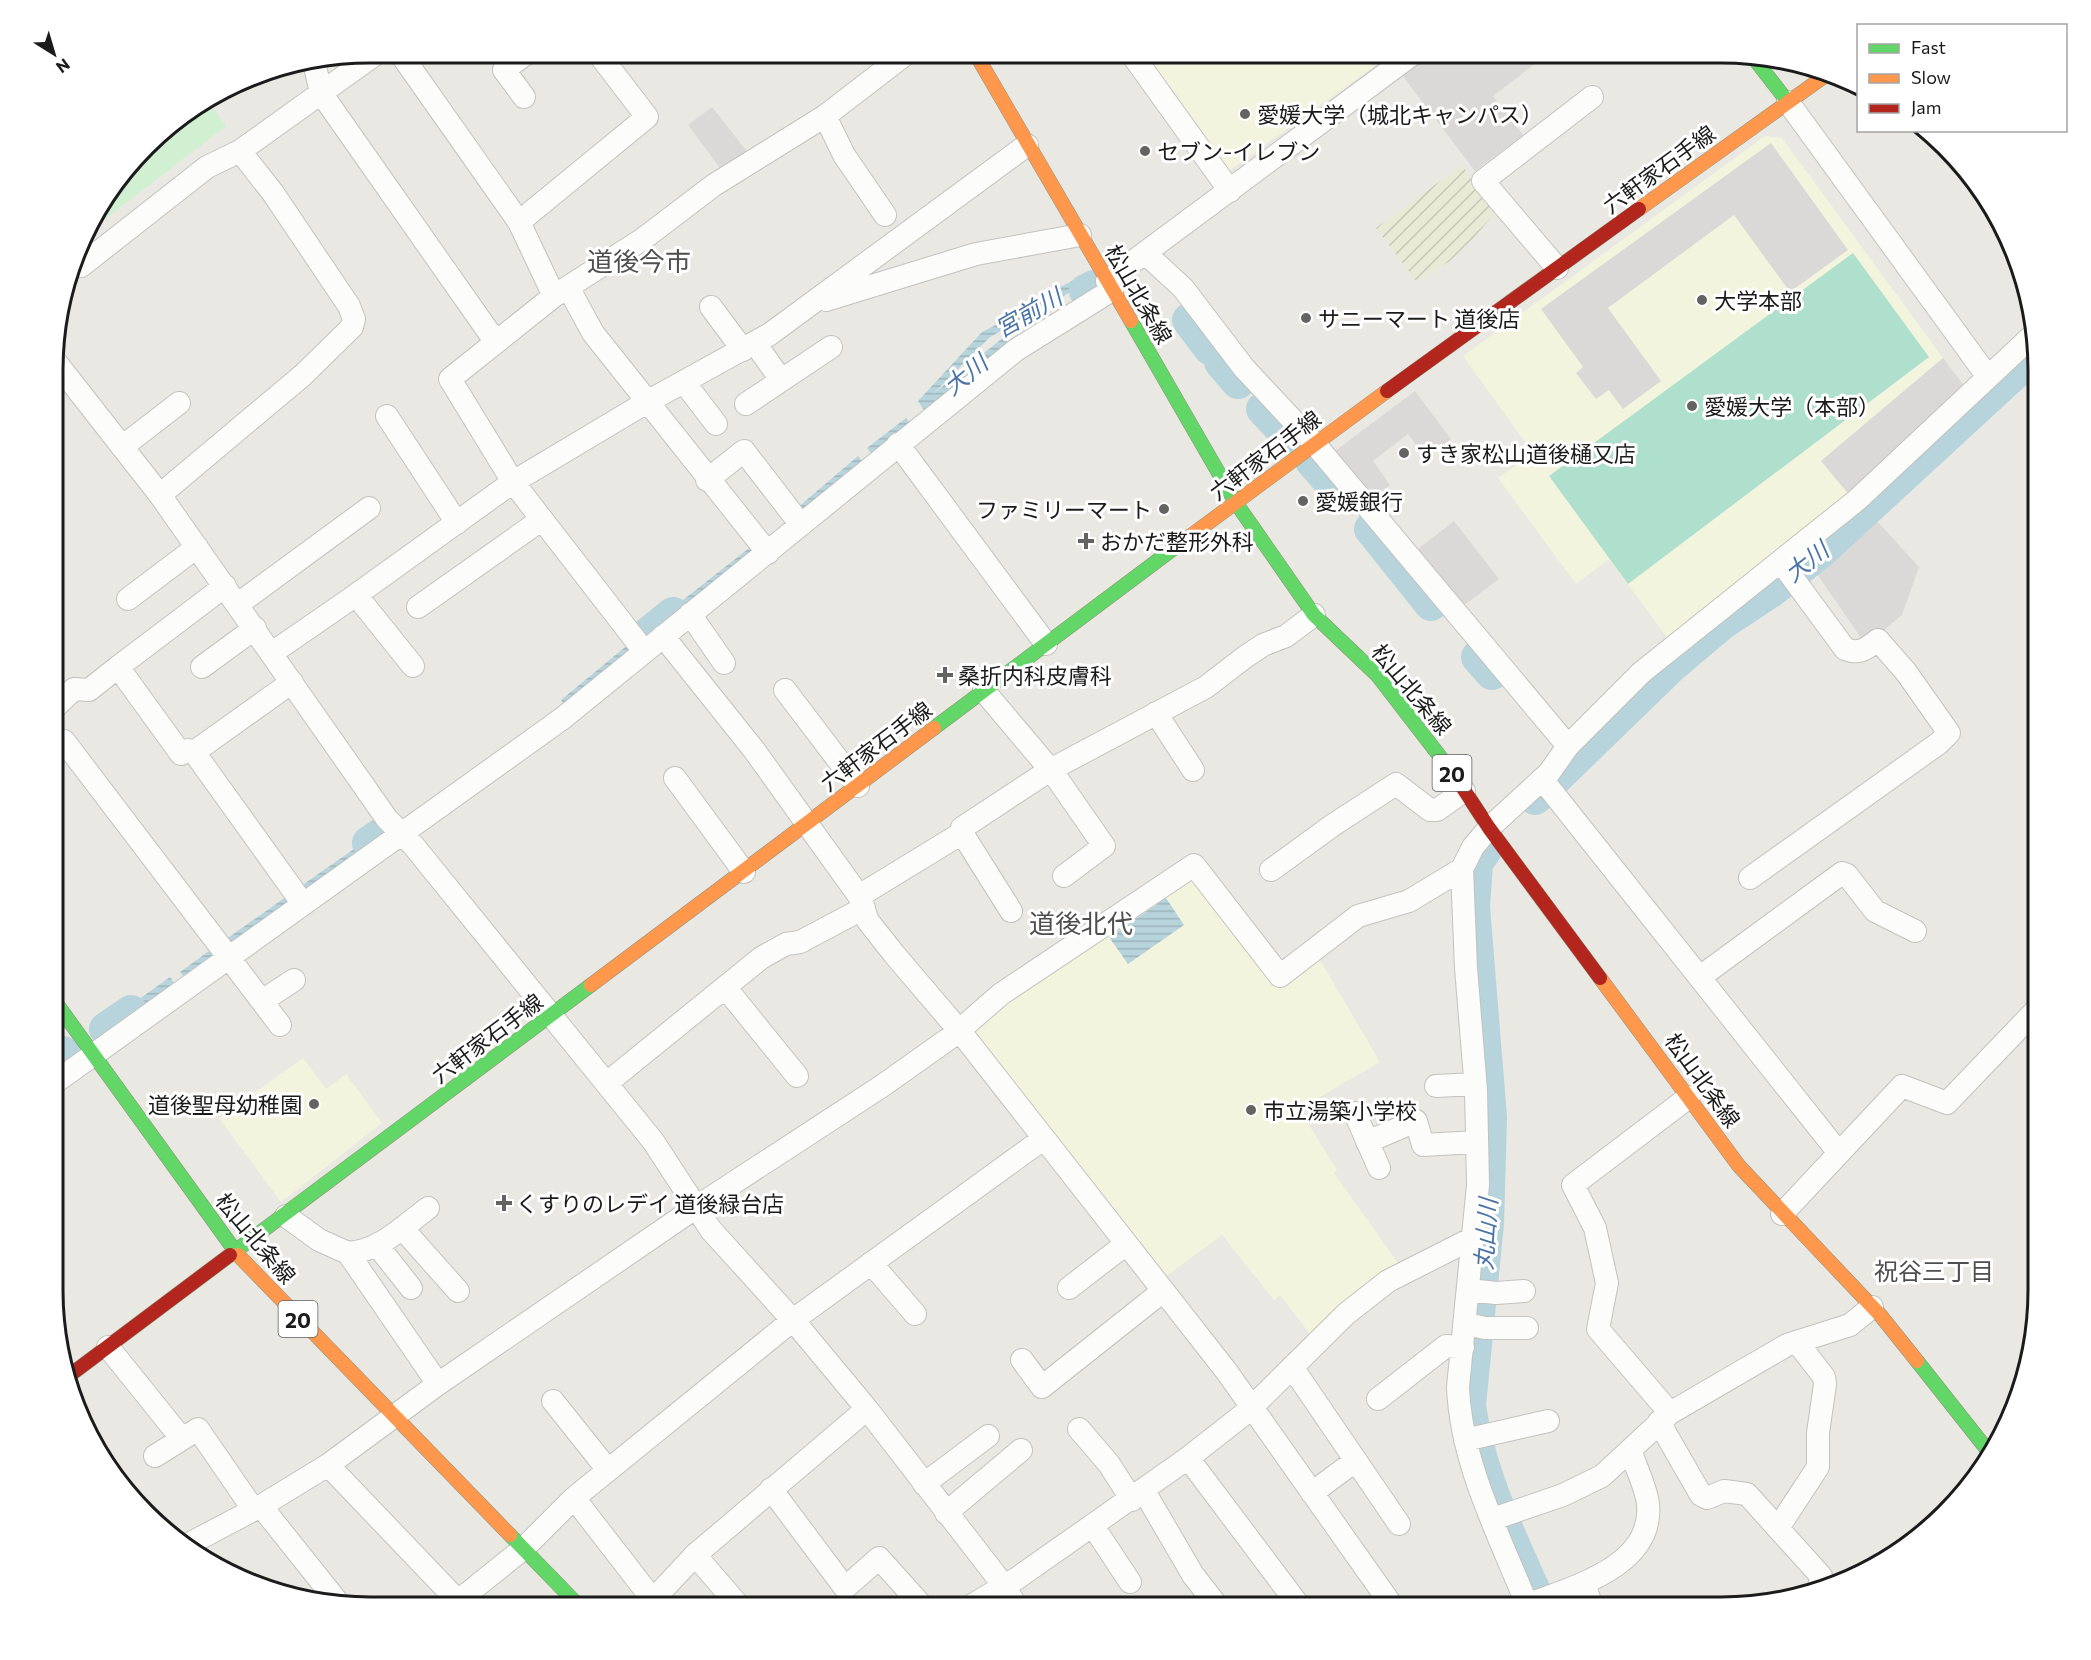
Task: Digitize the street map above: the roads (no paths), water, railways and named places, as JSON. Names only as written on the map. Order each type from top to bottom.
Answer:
[{"type":"main road","name":"松山北条線","points":[[981,63],[1236,503],[1314,615],[1377,675],[1739,1166],[1872,1307],[1985,1447]]},
{"type":"main road","points":[[1760,66],[1788,102]]},
{"type":"main road","name":"六軒家石手線","points":[[74,1372],[286,1216],[1314,443],[1821,79]]},
{"type":"main road","name":"松山北条線","points":[[63,1013],[236,1253],[392,1417],[570,1597]]},
{"type":"street","points":[[82,263],[207,167],[240,151],[361,63]]},
{"type":"street","points":[[408,63],[519,222],[561,291],[707,480],[768,553]]},
{"type":"street","points":[[514,63],[504,70],[524,97]]},
{"type":"street","points":[[519,222],[647,117],[606,63]]},
{"type":"street","points":[[644,651],[513,482],[450,379],[495,341],[561,291],[643,239],[714,185],[825,116],[894,63]]},
{"type":"street","points":[[1138,63],[1230,191]]},
{"type":"street","points":[[63,1076],[563,718],[1016,350],[1110,285],[1146,254],[1401,63]]},
{"type":"street","points":[[315,68],[321,93],[495,341]]},
{"type":"street","points":[[1557,268],[1483,181],[1592,97]]},
{"type":"street","points":[[1788,102],[1988,377]]},
{"type":"street","points":[[825,116],[844,155],[885,215]]},
{"type":"street","points":[[272,653],[513,482],[647,402],[749,346],[811,305],[1027,145]]},
{"type":"street","points":[[160,495],[303,375],[352,327],[354,319],[349,306],[273,193],[240,151]]},
{"type":"street","points":[[811,305],[976,254],[1080,235]]},
{"type":"street","points":[[1146,254],[1183,288],[1244,368],[1314,443],[1568,746]]},
{"type":"street","points":[[711,307],[781,380]]},
{"type":"street","points":[[1530,1597],[1493,1519],[1471,1438],[1459,1416],[1458,1387],[1463,1347],[1474,1325],[1477,1291],[1473,1238],[1478,1185],[1475,1084],[1466,968],[1462,869],[1473,847],[1489,828],[1546,784],[1568,746],[1651,665],[1782,563],[1857,500],[2026,341]]},
{"type":"street","points":[[746,404],[831,347]]},
{"type":"street","points":[[63,371],[160,495],[387,819],[420,852],[550,1017],[653,1140],[694,1208],[793,1320],[867,1409],[1011,1597]]},
{"type":"street","points":[[684,382],[716,424]]},
{"type":"street","points":[[122,447],[179,403]]},
{"type":"street","points":[[387,416],[457,523]]},
{"type":"street","points":[[898,444],[1046,645]]},
{"type":"street","points":[[707,480],[744,452],[801,525]]},
{"type":"street","points":[[63,699],[74,689],[89,690],[118,667],[369,507]]},
{"type":"street","points":[[418,608],[541,519]]},
{"type":"street","points":[[128,600],[197,547]]},
{"type":"street","points":[[1750,878],[1939,743],[1949,733],[1906,672],[1878,640],[1864,650],[1854,653],[1845,649],[1782,563]]},
{"type":"street","points":[[356,595],[413,666]]},
{"type":"street","points":[[690,614],[724,663]]},
{"type":"street","points":[[1011,911],[962,833],[962,828],[1050,770],[1206,687],[1254,651],[1286,636],[1314,615]]},
{"type":"street","points":[[202,667],[255,628]]},
{"type":"street","points":[[663,636],[754,750],[861,902],[868,921],[958,1030],[1253,1406],[1386,1597]]},
{"type":"street","points":[[118,667],[181,754],[188,750],[194,752],[303,904]]},
{"type":"street","points":[[194,752],[292,682]]},
{"type":"street","points":[[785,690],[858,786]]},
{"type":"street","points":[[984,691],[1050,770],[1104,846],[1064,876]]},
{"type":"street","points":[[1156,713],[1193,770]]},
{"type":"street","points":[[63,742],[280,1025]]},
{"type":"street","points":[[675,778],[744,872]]},
{"type":"street","points":[[1271,870],[1333,825],[1396,784],[1430,810],[1437,810],[1464,791]]},
{"type":"street","points":[[1546,784],[1839,1153]]},
{"type":"street","points":[[607,1083],[770,952],[786,944],[800,942],[962,833]]},
{"type":"street","points":[[194,1541],[257,1508],[328,1465],[438,1384],[694,1208],[882,1086],[958,1030],[1001,994],[1096,933],[1194,865],[1280,976],[1358,916],[1409,901],[1462,869]]},
{"type":"street","points":[[1700,976],[1842,873],[1847,875],[1875,911],[1915,931]]},
{"type":"street","points":[[262,1001],[294,980]]},
{"type":"street","points":[[723,989],[733,997],[797,1076]]},
{"type":"street","points":[[1782,1214],[1902,1086],[1947,1103],[2028,1018]]},
{"type":"street","points":[[1436,1086],[1475,1084]]},
{"type":"street","points":[[1689,1097],[1573,1185],[1595,1228],[1607,1283],[1599,1329],[1665,1418],[1701,1495],[1707,1498],[1724,1491],[1747,1494],[1821,1576],[1820,1581]]},
{"type":"street","points":[[1355,1113],[1379,1167]]},
{"type":"street","points":[[1367,1142],[1416,1121],[1423,1145],[1477,1142]]},
{"type":"street","points":[[460,1597],[523,1549],[574,1498],[793,1320],[1043,1139]]},
{"type":"street","points":[[286,1216],[319,1240],[348,1253],[361,1252],[377,1245],[428,1208]]},
{"type":"street","points":[[402,1228],[458,1291]]},
{"type":"street","points":[[986,1597],[1138,1496],[1188,1458],[1253,1406],[1346,1314],[1389,1281],[1473,1238]]},
{"type":"street","points":[[1069,1288],[1126,1244]]},
{"type":"street","points":[[377,1245],[411,1288]]},
{"type":"street","points":[[348,1253],[438,1384]]},
{"type":"street","points":[[872,1263],[915,1314]]},
{"type":"street","points":[[1022,1360],[1042,1387],[1163,1291]]},
{"type":"street","points":[[1477,1291],[1524,1291]]},
{"type":"street","points":[[1493,1519],[1593,1481],[1631,1452],[1665,1418],[1797,1342],[1850,1325],[1872,1307]]},
{"type":"street","points":[[1474,1325],[1527,1328]]},
{"type":"street","points":[[1778,1528],[1818,1467],[1818,1433],[1824,1377],[1797,1342]]},
{"type":"street","points":[[1378,1399],[1446,1346],[1463,1347]]},
{"type":"street","points":[[108,1347],[182,1439]]},
{"type":"street","points":[[1292,1367],[1399,1524]]},
{"type":"street","points":[[553,1401],[608,1470]]},
{"type":"street","points":[[656,1597],[695,1555],[867,1409]]},
{"type":"street","points":[[1471,1438],[1548,1421]]},
{"type":"street","points":[[155,1456],[198,1429],[257,1508],[331,1594]]},
{"type":"street","points":[[1079,1429],[1138,1496],[1210,1597]]},
{"type":"street","points":[[924,1484],[988,1436]]},
{"type":"street","points":[[946,1513],[1021,1450]]},
{"type":"street","points":[[1548,1597],[1605,1573],[1625,1558],[1640,1539],[1648,1523],[1648,1502],[1631,1452]]},
{"type":"street","points":[[1188,1458],[1292,1597]]},
{"type":"street","points":[[1312,1493],[1355,1461]]},
{"type":"street","points":[[328,1465],[445,1597]]},
{"type":"street","points":[[771,1489],[845,1588],[879,1558],[914,1597]]},
{"type":"street","points":[[574,1498],[651,1597]]},
{"type":"street","points":[[1093,1526],[1130,1582]]},
{"type":"street","points":[[695,1555],[731,1597]]},
{"type":"street","points":[[1584,1582],[1589,1597]]},
{"type":"water","points":[[1090,272],[1094,279],[990,337],[933,394],[1004,337],[1010,346],[926,413],[918,401],[982,332],[1017,314],[1034,300]]},
{"type":"water","points":[[906,418],[913,426],[874,457],[867,448]]},
{"type":"water","points":[[858,456],[864,464],[801,515],[796,509]]},
{"type":"water","points":[[753,545],[759,552],[688,607],[683,600]]},
{"type":"water","points":[[630,643],[635,649],[566,707],[561,700]]},
{"type":"water","points":[[354,849],[359,856],[306,894],[301,886]]},
{"type":"water","points":[[290,894],[296,902],[230,948],[225,940]]},
{"type":"water","points":[[1166,898],[1184,925],[1128,964],[1109,937]]},
{"type":"water","points":[[216,946],[222,954],[186,980],[180,972]]},
{"type":"water","points":[[170,977],[177,987],[145,1010],[138,1000]]},
{"type":"waterway","name":"大川","points":[[1086,291],[1094,287]]},
{"type":"waterway","name":"大川","points":[[1189,320],[1210,348]]},
{"type":"waterway","name":"大川","points":[[1535,798],[1671,666],[1722,623],[1772,590],[1821,551],[2028,361]]},
{"type":"waterway","name":"大川","points":[[1221,362],[1238,382]]},
{"type":"waterway","name":"大川","points":[[1263,409],[1292,440]]},
{"type":"waterway","name":"大川","points":[[1312,461],[1333,485]]},
{"type":"waterway","name":"大川","points":[[1371,529],[1431,604]]},
{"type":"waterway","name":"宮前川","points":[[642,639],[673,614]]},
{"type":"waterway","name":"大川","points":[[1478,657],[1492,673]]},
{"type":"waterway","name":"宮前川","points":[[369,843],[385,832]]},
{"type":"waterway","name":"丸山川","points":[[1485,850],[1476,863],[1473,907],[1490,1117],[1487,1223],[1469,1405],[1488,1482],[1536,1597]]},
{"type":"waterway","name":"宮前川","points":[[106,1029],[131,1012]]},
{"type":"place","name":"愛媛大学（城北キャンパス）","points":[[1245,114]]},
{"type":"place","name":"セブン-イレブン","points":[[1145,151]]},
{"type":"place","name":"大学本部","points":[[1702,300]]},
{"type":"place","name":"サニーマート 道後店","points":[[1306,318]]},
{"type":"place","name":"愛媛大学（本部）","points":[[1692,406]]},
{"type":"place","name":"すき家松山道後樋又店","points":[[1404,453]]},
{"type":"place","name":"愛媛銀行","points":[[1303,501]]},
{"type":"place","name":"ファミリーマート","points":[[1164,509]]},
{"type":"place","name":"おかだ整形外科","points":[[1086,541]]},
{"type":"place","name":"桑折内科皮膚科","points":[[945,675]]},
{"type":"place","name":"道後聖母幼稚園","points":[[314,1104]]},
{"type":"place","name":"市立湯築小学校","points":[[1251,1110]]},
{"type":"place","name":"くすりのレデイ 道後緑台店","points":[[504,1203]]},
{"type":"district","name":"道後今市","points":[[639,260]]},
{"type":"district","name":"道後北代","points":[[1081,922]]},
{"type":"district","name":"祝谷三丁目","points":[[1934,1270]]}]
